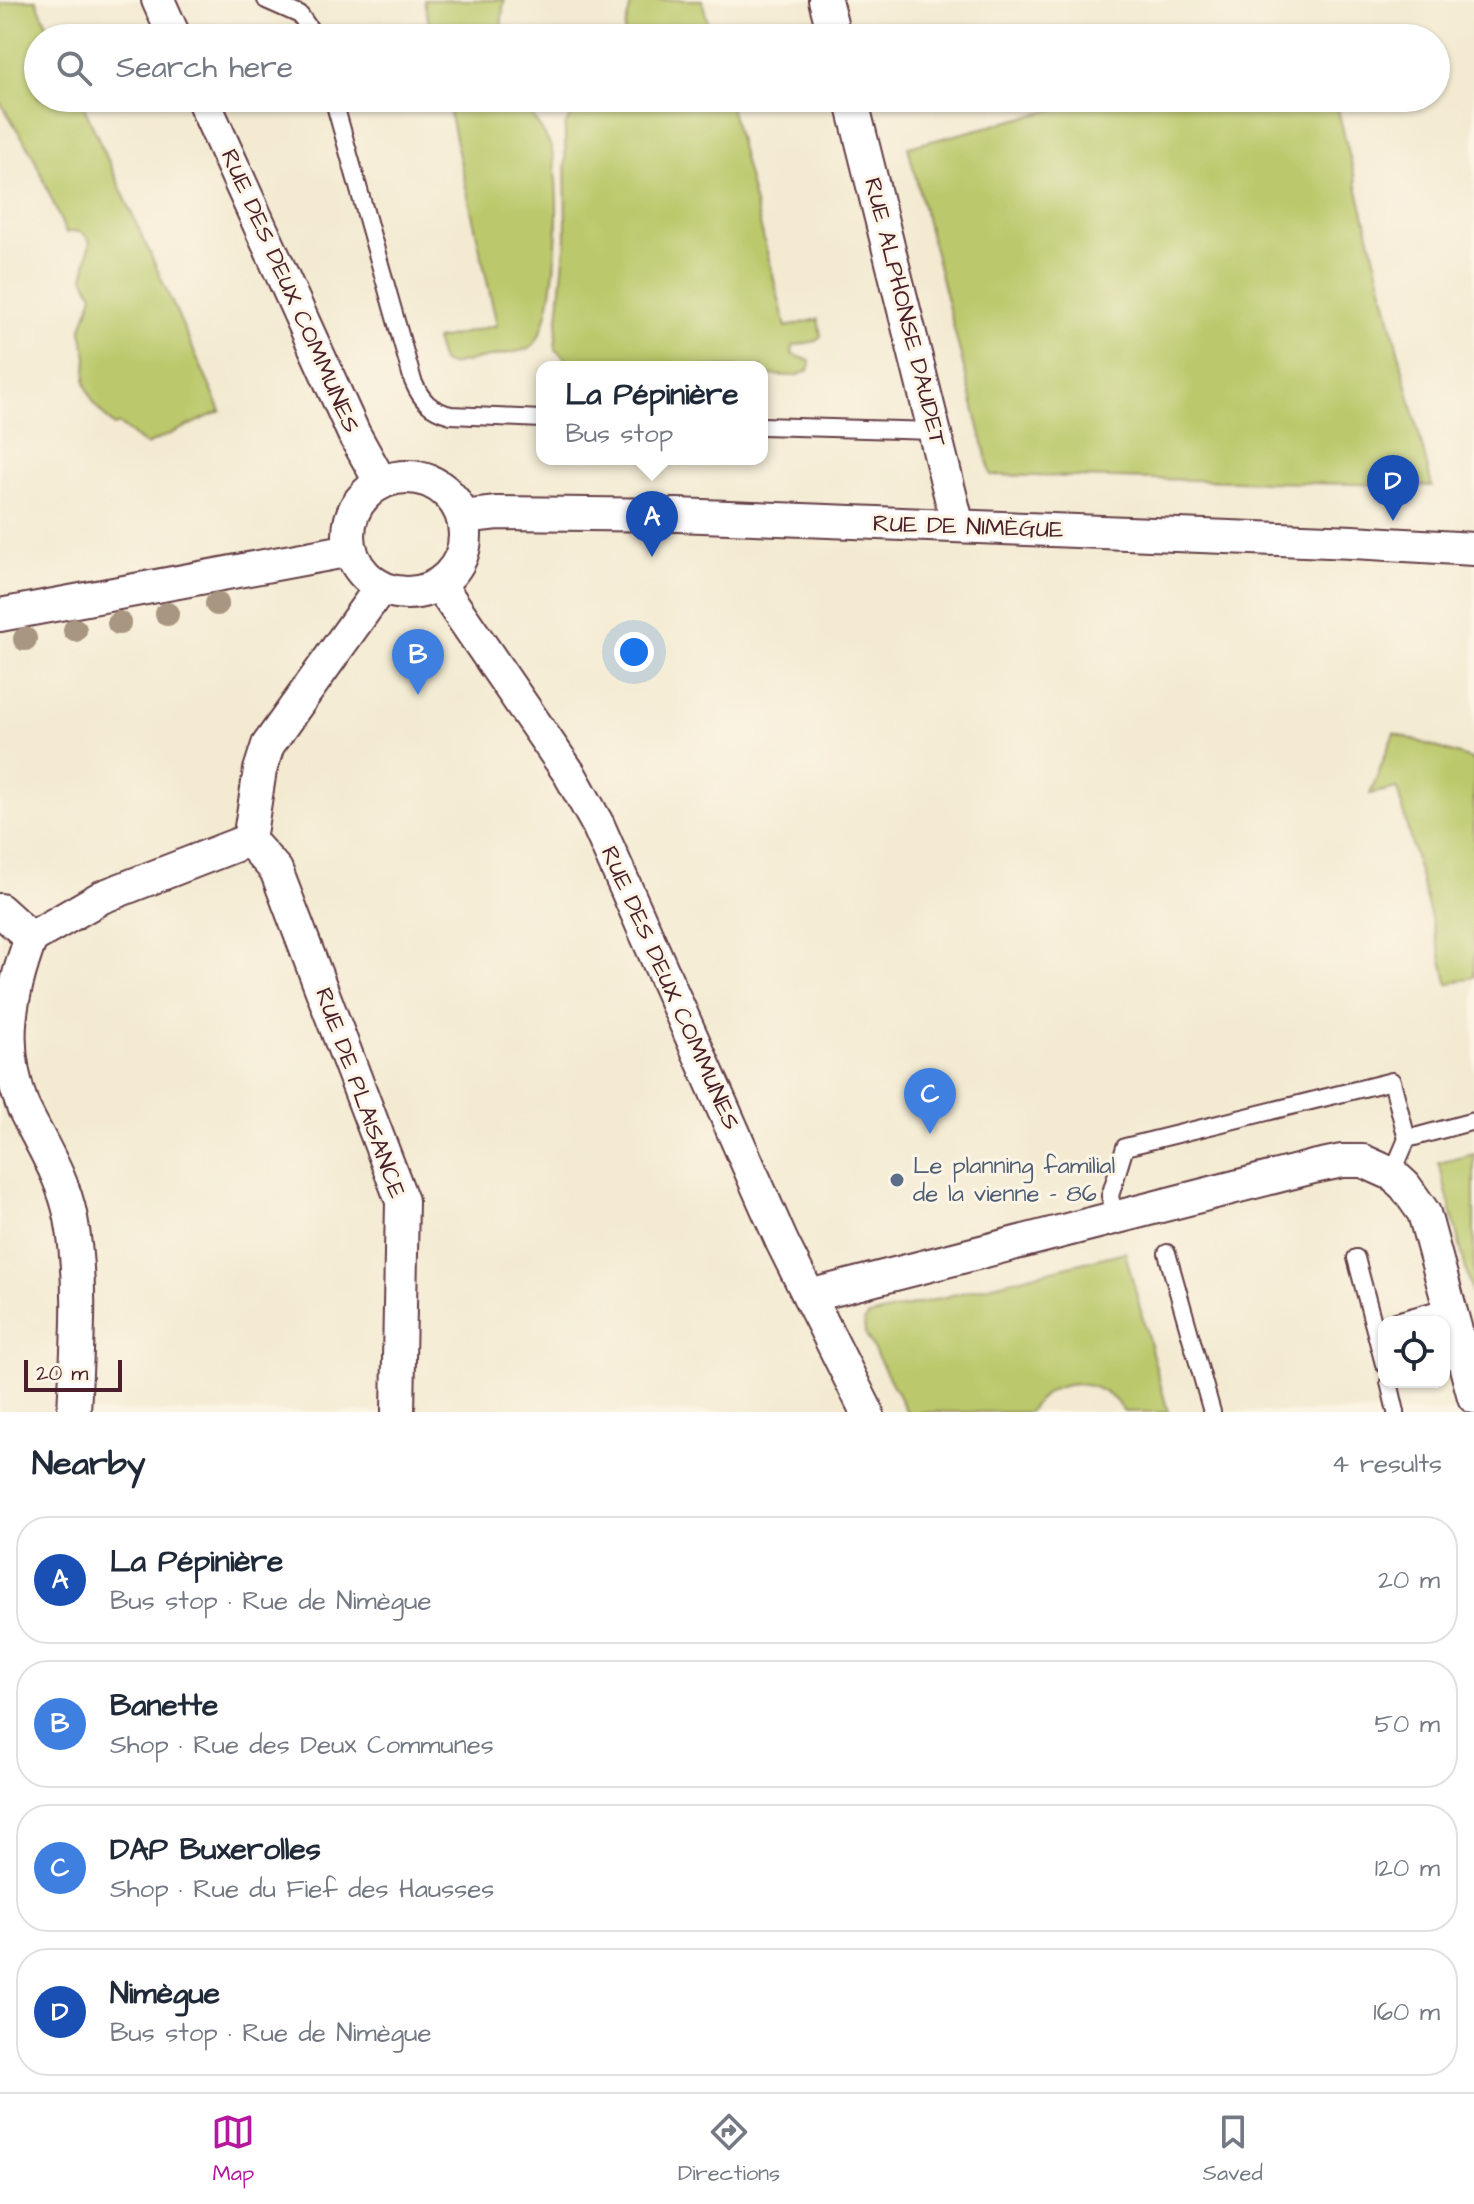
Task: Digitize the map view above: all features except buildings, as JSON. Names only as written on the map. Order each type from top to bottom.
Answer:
[{"type":"street","points":[[158,0],[169,24]]},
{"type":"street","points":[[825,0],[831,24]]},
{"type":"street","name":"RUE DES DEUX COMMUNES","points":[[208,112],[354,434],[381,483]]},
{"type":"street","name":"RUE ALPHONSE DAUDET","points":[[854,112],[958,526]]},
{"type":"street","points":[[399,477],[434,483],[448,493],[463,517],[465,542],[460,561],[439,584],[424,591],[409,594],[381,587],[360,569],[351,550],[351,519],[361,500],[381,483],[399,477]]},
{"type":"street","name":"RUE DE NIMÈGUE","points":[[463,517],[497,513],[677,515],[1474,549]]},
{"type":"street","points":[[0,615],[351,550]]},
{"type":"street","name":"RUE DES DEUX COMMUNES","points":[[439,584],[554,750],[598,825],[782,1242],[867,1412]]},
{"type":"street","points":[[74,1412],[78,1305],[75,1245],[57,1172],[12,1082],[6,1054],[7,1023],[16,978],[31,938],[102,897],[249,840],[260,770],[268,745],[381,587]]},
{"type":"street","name":"RUE DE PLAISANCE","points":[[249,840],[276,870],[402,1201],[398,1412]]},
{"type":"street","points":[[0,910],[31,938]]},
{"type":"street","points":[[809,1296],[1342,1161],[1363,1161],[1392,1174],[1405,1186],[1424,1213],[1474,1397]]},
{"type":"lane","points":[[266,0],[300,15],[306,24]]},
{"type":"lane","points":[[337,112],[419,395],[438,412],[451,415],[536,419]]},
{"type":"lane","points":[[768,426],[934,431]]},
{"type":"lane","points":[[1115,1217],[1110,1196],[1125,1147],[1392,1081],[1407,1139],[1392,1174]]},
{"type":"lane","points":[[1407,1139],[1474,1121]]},
{"type":"lane","points":[[1167,1253],[1212,1412]]},
{"type":"lane","points":[[1356,1258],[1378,1323]]},
{"type":"lane","points":[[1414,1316],[1450,1306]]},
{"type":"lane","points":[[1390,1388],[1396,1412]]},
{"type":"green space","points":[[36,0],[47,24],[24,24],[24,112],[86,112],[221,411],[146,445],[119,424],[114,426],[94,404],[85,383],[87,357],[81,331],[93,295],[84,277],[90,241],[80,232],[66,233],[32,153],[0,102],[0,4]]},
{"type":"green space","points":[[424,0],[504,0],[501,24],[429,24]]},
{"type":"green space","points":[[632,0],[702,0],[708,24],[626,24]]},
{"type":"green space","points":[[449,112],[530,112],[550,145],[554,162],[556,252],[547,313],[539,336],[529,349],[450,365],[442,362],[435,340],[497,325]]},
{"type":"green space","points":[[573,112],[732,112],[786,327],[818,319],[821,336],[816,341],[793,346],[792,354],[810,361],[809,370],[796,376],[768,375],[768,361],[568,361],[555,349],[566,238],[565,126]]},
{"type":"green space","points":[[1045,112],[1338,112],[1432,486],[991,475],[908,147]]},
{"type":"green space","points":[[1394,733],[1474,760],[1474,977],[1448,984],[1397,788],[1370,794]]},
{"type":"green space","points":[[1474,1154],[1474,1301],[1439,1163]]},
{"type":"green space","points":[[1125,1252],[1168,1412],[1124,1412],[1103,1391],[1076,1384],[1050,1391],[1029,1412],[907,1412],[865,1333],[864,1321],[869,1316]]},
{"type":"place","name":"Nimègue","points":[[1393,521]]},
{"type":"place","name":"La Pépinière","points":[[652,557]]},
{"type":"place","name":"Banette","points":[[418,695]]},
{"type":"place","name":"DAP Buxerolles","points":[[930,1134]]},
{"type":"place","name":"Le planning familial de la vienne - 86","points":[[897,1180]]}]
